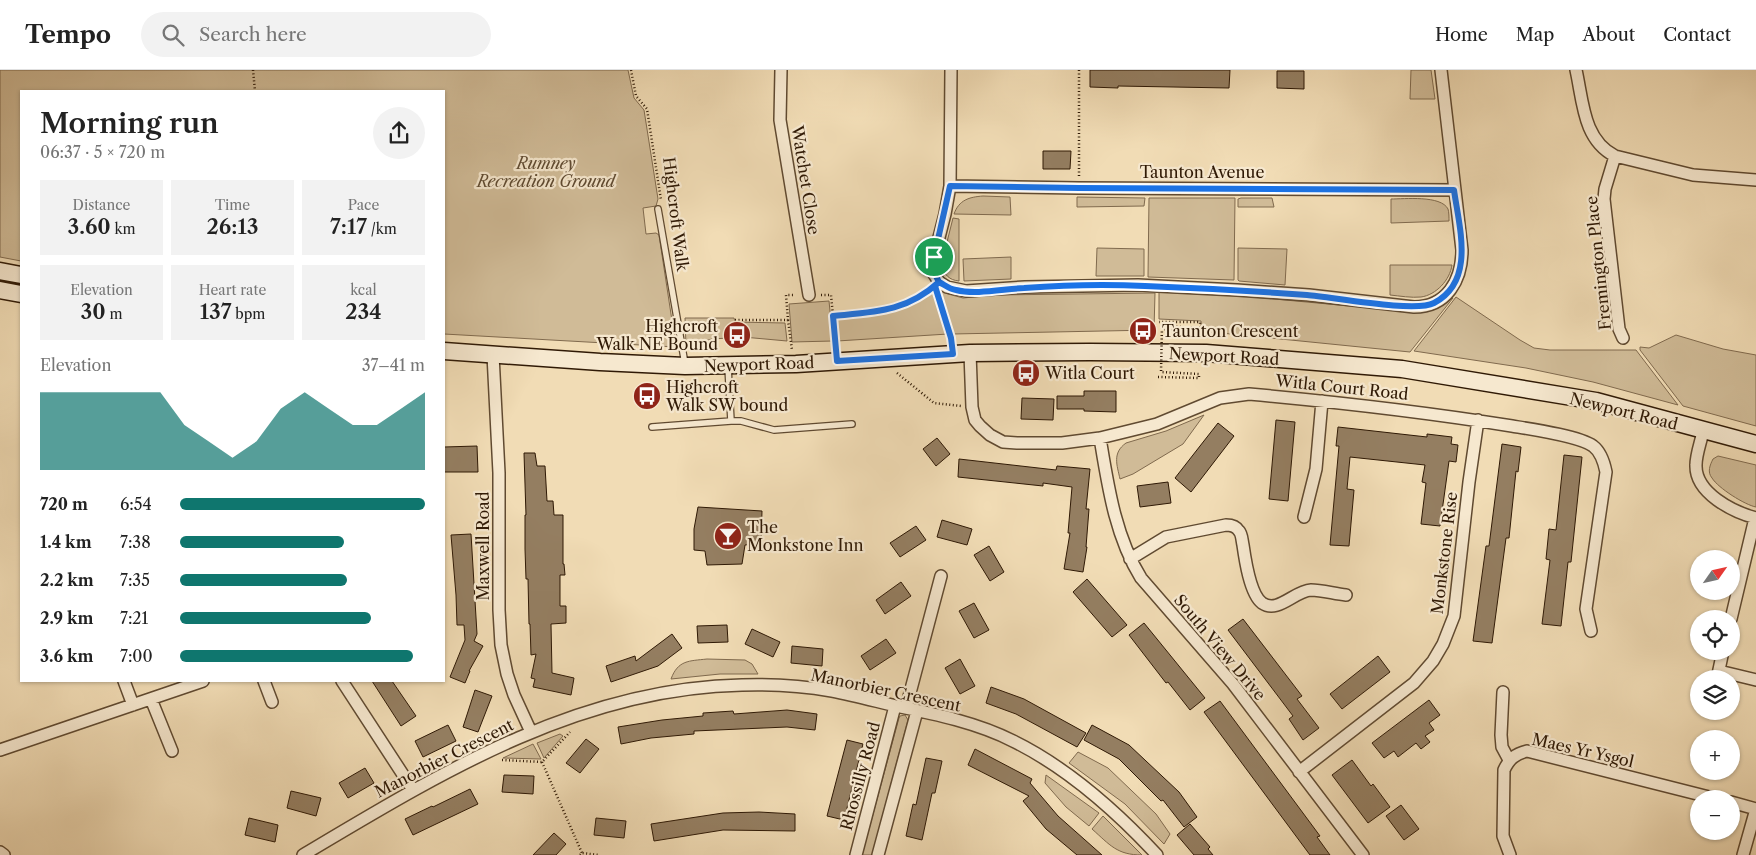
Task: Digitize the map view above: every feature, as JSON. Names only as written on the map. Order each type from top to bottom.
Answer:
[{"type":"main road","points":[[0,271],[20,275]]},
{"type":"main road","points":[[0,290],[20,294]]},
{"type":"main road","name":"Newport Road","points":[[445,351],[685,366],[796,364],[970,353],[1206,353],[1402,369],[1596,401],[1756,444]]},
{"type":"street","name":"Watchet Close","points":[[780,70],[780,120],[809,295]]},
{"type":"street","points":[[951,70],[950,186],[932,265],[937,284],[966,291],[1138,285],[1309,295],[1400,306],[1425,307],[1443,297],[1450,290],[1460,273],[1462,250],[1441,70]]},
{"type":"street","points":[[1576,70],[1584,112],[1592,135],[1606,152],[1615,156],[1693,175],[1756,180]]},
{"type":"street","name":"Fremington Place","points":[[1615,156],[1604,199],[1619,329],[1623,338]]},
{"type":"street","name":"Taunton Avenue","points":[[950,186],[1454,190]]},
{"type":"street","name":"Witla Court Road","points":[[970,353],[972,408],[975,420],[990,435],[1003,442],[1062,443],[1100,438],[1157,424],[1203,404],[1233,395],[1249,394],[1432,413],[1530,429],[1582,440],[1593,446],[1600,454],[1606,472],[1586,610],[1591,631]]},
{"type":"street","name":"Maxwell Road","points":[[494,355],[499,491],[499,610],[501,645],[509,681],[531,732]]},
{"type":"street","points":[[1304,517],[1316,470],[1322,401]]},
{"type":"street","name":"Monkstone Rise","points":[[1299,772],[1414,683],[1425,671],[1442,644],[1454,616],[1478,420]]},
{"type":"street","points":[[1703,431],[1696,465],[1698,479],[1702,486],[1740,514],[1756,518],[1733,610]]},
{"type":"street","name":"South View Drive","points":[[1100,438],[1113,506],[1122,541],[1130,559],[1147,585],[1233,684],[1363,855]]},
{"type":"street","points":[[1130,559],[1166,537],[1233,525],[1240,531],[1253,587],[1261,602],[1269,606],[1279,606],[1298,593],[1311,590],[1346,595]]},
{"type":"street","points":[[878,855],[906,708],[941,576]]},
{"type":"street","points":[[1740,678],[1756,680]]},
{"type":"street","points":[[124,682],[133,705]]},
{"type":"street","points":[[0,750],[200,682]]},
{"type":"street","points":[[264,682],[272,702]]},
{"type":"street","points":[[343,682],[413,790]]},
{"type":"street","name":"Manorbier Crescent","points":[[303,855],[413,790],[478,755],[531,732],[579,714],[622,702],[707,686],[744,685],[832,691],[906,708],[998,734],[1026,748],[1111,808],[1157,855]]},
{"type":"street","points":[[1503,692],[1500,735],[1502,747],[1509,760]]},
{"type":"street","points":[[151,699],[172,751]]},
{"type":"street","name":"Rhossilly Road","points":[[856,855],[906,708]]},
{"type":"street","name":"Maes Yr Ysgol","points":[[1510,855],[1503,836],[1504,770],[1509,760],[1520,753],[1527,751],[1690,792]]},
{"type":"street","points":[[1740,805],[1756,809],[1743,855]]},
{"type":"street","points":[[0,852],[4,855]]},
{"type":"lane","name":"Highcroft Walk","points":[[658,209],[685,366]]},
{"type":"lane","points":[[728,365],[731,421]]},
{"type":"lane","points":[[652,427],[731,421],[774,430],[852,424]]},
{"type":"path","points":[[253,70],[255,90]]},
{"type":"path","name":"Highcroft Walk","points":[[631,70],[636,96],[647,109],[661,201],[658,209]]},
{"type":"path","points":[[1079,70],[1079,188]]},
{"type":"path","points":[[833,316],[881,312],[913,302],[937,284],[951,338],[953,354]]},
{"type":"path","points":[[796,364],[790,345],[786,295],[831,295],[837,361]]},
{"type":"path","points":[[735,320],[788,320]]},
{"type":"path","points":[[1158,377],[1198,378],[1199,374],[1161,372],[1162,326],[1200,328],[1200,322],[1159,322]]},
{"type":"path","points":[[880,359],[934,403],[972,408]]},
{"type":"path","points":[[478,755],[494,760],[542,762],[571,731],[579,714]]},
{"type":"path","points":[[542,762],[581,854],[599,855]]},
{"type":"green space","name":"Rumney Recreation Ground","points":[[0,70],[628,70],[634,98],[644,110],[658,199],[656,206],[643,208],[646,234],[656,233],[659,235],[676,347],[445,334],[445,90],[20,90],[20,261],[0,257]]},
{"type":"green space","points":[[1411,70],[1431,70],[1435,99],[1410,99]]},
{"type":"green space","points":[[983,196],[1010,197],[1011,215],[954,214],[959,205],[965,200]]},
{"type":"green space","points":[[1077,197],[1145,198],[1144,206],[1077,207]]},
{"type":"green space","points":[[1149,198],[1235,198],[1234,280],[1148,277]]},
{"type":"green space","points":[[1272,198],[1274,207],[1238,207],[1238,199]]},
{"type":"green space","points":[[1391,199],[1422,199],[1438,202],[1448,209],[1449,221],[1391,223]]},
{"type":"green space","points":[[953,218],[959,219],[959,281],[953,280],[948,276],[941,266]]},
{"type":"green space","points":[[1097,248],[1144,249],[1144,276],[1096,276]]},
{"type":"green space","points":[[1238,248],[1287,249],[1285,285],[1239,281]]},
{"type":"green space","points":[[1011,257],[1011,279],[964,281],[963,259]]},
{"type":"green space","points":[[1390,265],[1452,265],[1445,281],[1437,290],[1427,296],[1413,297],[1390,295]]},
{"type":"green space","points":[[936,288],[963,298],[994,295],[1155,293],[1154,330],[952,334]]},
{"type":"green space","points":[[933,289],[948,334],[837,341],[835,318],[894,309],[916,301]]},
{"type":"green space","points":[[1159,292],[1242,296],[1414,312],[1430,310],[1453,298],[1410,352],[1201,331],[1164,330],[1201,330],[1201,321],[1159,319]]},
{"type":"green space","points":[[1456,297],[1534,348],[1550,350],[1636,350],[1678,405],[1593,382],[1526,368],[1414,351]]},
{"type":"green space","points":[[829,301],[833,341],[792,342],[789,304]]},
{"type":"green space","points":[[685,318],[734,318],[735,322],[785,323],[787,341],[743,337],[743,333],[729,334],[728,338],[712,339],[686,346]]},
{"type":"green space","points":[[1676,335],[1723,349],[1756,355],[1756,426],[1683,406],[1640,350],[1640,347],[1649,348]]},
{"type":"green space","points":[[1204,415],[1183,444],[1133,474],[1120,479],[1117,455],[1126,443],[1166,431]]},
{"type":"green space","points":[[1718,456],[1756,465],[1756,507],[1732,496],[1712,478],[1709,471],[1710,466],[1713,459]]},
{"type":"green space","points":[[707,659],[745,660],[752,664],[758,674],[720,674],[671,679],[677,668],[681,665],[690,661]]},
{"type":"green space","points":[[905,715],[908,720],[872,855],[862,855],[899,718]]},
{"type":"green space","points":[[560,734],[563,736],[544,758],[537,743]]},
{"type":"green space","points":[[533,744],[541,759],[503,758]]},
{"type":"green space","points":[[1078,752],[1108,768],[1156,814],[1170,834],[1164,844],[1125,804],[1069,763]]},
{"type":"green space","points":[[1046,775],[1099,813],[1089,826],[1066,807],[1045,783]]},
{"type":"green space","points":[[1103,816],[1142,855],[1133,855],[1114,848],[1092,829]]},
{"type":"building","points":[[1090,70],[1230,70],[1229,88],[1090,87]]},
{"type":"building","points":[[1277,71],[1304,71],[1304,89],[1277,88]]},
{"type":"building","points":[[1043,151],[1071,151],[1070,169],[1043,169]]},
{"type":"building","points":[[1084,391],[1116,391],[1116,412],[1057,409],[1057,396],[1084,396]]},
{"type":"building","points":[[1022,398],[1054,399],[1053,420],[1021,419]]},
{"type":"building","points":[[1276,420],[1295,422],[1288,501],[1269,499]]},
{"type":"building","points":[[1218,423],[1234,436],[1191,492],[1175,478]]},
{"type":"building","points":[[1338,427],[1427,437],[1427,434],[1452,437],[1451,444],[1458,445],[1456,462],[1449,461],[1440,526],[1421,524],[1426,483],[1422,482],[1425,465],[1350,457],[1347,489],[1354,490],[1349,546],[1330,545],[1339,446],[1336,446]]},
{"type":"building","points":[[937,438],[950,454],[936,466],[923,449]]},
{"type":"building","points":[[1502,444],[1521,447],[1518,472],[1516,471],[1509,538],[1506,538],[1492,643],[1473,641],[1486,546],[1489,546]]},
{"type":"building","points":[[477,446],[478,472],[445,472],[445,447]]},
{"type":"building","points":[[524,453],[535,453],[537,466],[545,466],[547,501],[553,501],[554,515],[563,515],[563,564],[565,575],[560,575],[560,606],[566,606],[566,623],[551,624],[552,673],[574,678],[571,695],[533,687],[535,679],[531,678],[536,654],[531,655],[528,579],[526,579]]},
{"type":"building","points":[[1564,455],[1582,457],[1571,562],[1568,562],[1561,626],[1542,624],[1550,560],[1546,559],[1549,529],[1556,530]]},
{"type":"building","points":[[959,459],[1056,470],[1057,466],[1090,469],[1086,509],[1089,509],[1087,547],[1083,572],[1064,569],[1070,533],[1068,533],[1072,487],[1043,483],[1043,486],[958,477]]},
{"type":"building","points":[[1168,482],[1171,503],[1140,507],[1137,486]]},
{"type":"building","name":"The Monkstone Inn","points":[[698,507],[762,511],[761,543],[745,545],[742,564],[707,565],[705,551],[694,550],[694,529]]},
{"type":"building","points":[[942,520],[972,529],[967,545],[937,537]]},
{"type":"building","points":[[916,526],[926,540],[900,557],[890,543]]},
{"type":"building","points":[[471,534],[477,634],[474,641],[483,646],[469,671],[465,683],[450,677],[465,640],[464,625],[457,625],[451,535]]},
{"type":"building","points":[[989,546],[1004,572],[990,581],[974,555]]},
{"type":"building","points":[[1087,579],[1127,625],[1112,637],[1073,592]]},
{"type":"building","points":[[901,582],[911,596],[885,614],[876,600]]},
{"type":"building","points":[[974,603],[989,630],[974,638],[959,611]]},
{"type":"building","points":[[1243,619],[1302,696],[1297,699],[1319,728],[1303,740],[1289,719],[1293,716],[1228,630]]},
{"type":"building","points":[[1144,623],[1205,698],[1190,710],[1168,682],[1166,683],[1129,635]]},
{"type":"building","points":[[727,625],[728,642],[698,643],[697,626]]},
{"type":"building","points":[[752,629],[780,642],[773,657],[745,644]]},
{"type":"building","points":[[672,634],[682,648],[658,666],[611,682],[606,666],[635,656],[636,661]]},
{"type":"building","points":[[886,639],[896,653],[870,670],[861,656]]},
{"type":"building","points":[[792,646],[823,649],[822,666],[791,663]]},
{"type":"building","points":[[1378,656],[1390,672],[1342,709],[1330,694]]},
{"type":"building","points":[[960,659],[975,686],[960,694],[945,668]]},
{"type":"building","points":[[373,682],[393,682],[416,716],[401,726]]},
{"type":"building","points":[[991,687],[1024,699],[1086,733],[1077,747],[1016,714],[986,703]]},
{"type":"building","points":[[475,690],[492,696],[478,732],[463,727]]},
{"type":"building","points":[[1429,700],[1440,715],[1429,723],[1434,730],[1425,736],[1430,742],[1421,749],[1416,743],[1398,757],[1394,751],[1384,758],[1372,743]]},
{"type":"building","points":[[1220,701],[1320,836],[1317,837],[1330,855],[1310,855],[1204,712]]},
{"type":"building","points":[[787,710],[817,714],[815,730],[787,727],[694,731],[694,734],[651,738],[621,744],[618,727],[703,716],[703,713],[733,711],[734,714]]},
{"type":"building","points":[[448,725],[456,741],[423,757],[415,741]]},
{"type":"building","points":[[1092,725],[1129,745],[1179,792],[1197,817],[1184,827],[1163,800],[1161,801],[1119,759],[1084,740]]},
{"type":"building","points":[[586,739],[599,749],[580,773],[566,763]]},
{"type":"building","points":[[847,740],[863,744],[844,820],[827,816]]},
{"type":"building","points":[[975,749],[1032,779],[1030,783],[1058,816],[1102,855],[1077,855],[1046,829],[1023,801],[1029,796],[968,765]]},
{"type":"building","points":[[926,758],[942,761],[935,793],[932,793],[922,840],[906,836],[913,804],[916,805]]},
{"type":"building","points":[[1352,760],[1371,786],[1373,784],[1390,807],[1368,823],[1332,775]]},
{"type":"building","points":[[365,768],[374,783],[348,798],[339,783]]},
{"type":"building","points":[[504,775],[534,776],[533,794],[502,792]]},
{"type":"building","points":[[470,789],[478,804],[413,835],[405,819]]},
{"type":"building","points":[[291,791],[321,798],[316,816],[287,808]]},
{"type":"building","points":[[1401,805],[1419,829],[1404,840],[1386,816]]},
{"type":"building","points":[[723,813],[795,814],[795,831],[723,830],[654,841],[651,824]]},
{"type":"building","points":[[249,818],[278,825],[275,842],[245,835]]},
{"type":"building","points":[[596,818],[626,821],[624,838],[594,835]]},
{"type":"building","points":[[1190,824],[1210,847],[1208,849],[1213,855],[1194,855],[1177,835]]},
{"type":"building","points":[[554,833],[566,844],[556,855],[533,855]]},
{"type":"place","name":"Taunton Crescent","points":[[1143,331]]},
{"type":"place","name":"Highcroft Walk NE Bound","points":[[737,335]]},
{"type":"place","name":"Witla Court","points":[[1026,373]]},
{"type":"place","name":"Highcroft Walk SW bound","points":[[647,396]]},
{"type":"place","name":"The Monkstone Inn","points":[[728,536]]},
{"type":"route","points":[[934,257],[932,265],[934,274],[939,282],[935,286],[951,338],[953,354],[837,361],[833,316],[881,312],[913,302],[939,282],[947,287],[966,291],[1138,285],[1309,295],[1400,306],[1425,307],[1443,297],[1450,290],[1460,273],[1462,264],[1462,250],[1454,190],[990,188],[950,186],[934,257]]}]
